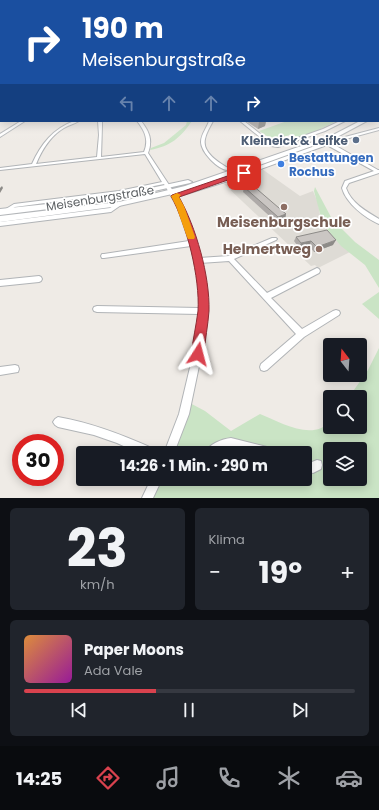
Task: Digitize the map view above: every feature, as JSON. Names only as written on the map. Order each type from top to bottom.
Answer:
[{"type":"main road","name":"Meisenburgstraße","points":[[1,214],[169,190],[328,133],[350,122]]},
{"type":"main road","name":"Meisenburgstraße","points":[[1,214],[74,211],[119,204],[222,176],[335,136],[362,122]]},
{"type":"street","points":[[0,136],[21,122]]},
{"type":"street","points":[[33,166],[41,151],[55,132],[61,127],[74,122]]},
{"type":"street","points":[[99,158],[99,141],[102,129],[100,122]]},
{"type":"street","points":[[140,122],[146,128],[150,140],[146,153],[180,206],[193,243],[202,285],[203,311],[200,342],[184,414],[172,446]]},
{"type":"street","points":[[210,122],[203,137],[202,145],[209,155],[226,170]]},
{"type":"street","points":[[243,122],[275,146],[314,134],[341,122]]},
{"type":"street","name":"Meisenburgstraße","points":[[169,190],[216,183],[327,143],[379,129]]},
{"type":"street","points":[[327,143],[378,172]]},
{"type":"street","points":[[0,169],[146,153]]},
{"type":"street","points":[[378,172],[347,182],[344,188],[346,194],[355,204],[379,222]]},
{"type":"street","name":"Meisenburgstraße","points":[[0,224],[111,210],[119,204]]},
{"type":"street","points":[[197,261],[230,258],[274,239]]},
{"type":"street","points":[[104,256],[193,243]]},
{"type":"street","points":[[230,258],[301,334]]},
{"type":"street","points":[[266,297],[317,271]]},
{"type":"street","points":[[0,284],[38,279]]},
{"type":"street","points":[[97,309],[203,311]]},
{"type":"street","points":[[264,367],[301,334],[336,313]]},
{"type":"street","points":[[0,371],[15,369]]},
{"type":"street","points":[[58,422],[74,425],[120,439],[135,446]]},
{"type":"street","points":[[220,446],[231,443],[243,446]]},
{"type":"street","points":[[312,468],[317,465]]},
{"type":"street","points":[[147,498],[153,486]]},
{"type":"shaded area","name":"Meisenburgschule","points":[[262,169],[300,196],[313,191],[318,203],[321,221],[325,228],[350,252],[318,268],[315,265],[311,266],[224,184]]},
{"type":"green space","points":[[187,122],[191,122],[179,137],[169,144],[150,150],[151,148],[164,143],[186,125]]},
{"type":"green space","points":[[284,122],[335,122],[314,132],[295,138],[290,135],[273,140],[259,131]]},
{"type":"green space","points":[[315,187],[332,219],[355,242],[379,260],[379,288],[365,265],[341,246],[326,228],[322,221],[314,191]]},
{"type":"green space","points":[[379,292],[379,319],[362,304]]},
{"type":"green space","points":[[379,348],[379,498],[149,498],[155,486],[312,486],[312,446],[172,446],[188,402],[205,411],[231,431],[260,414],[296,428],[315,430],[323,427],[323,434],[367,434],[367,390],[354,390],[360,382],[367,382],[367,371]]},
{"type":"building","points":[[251,184],[286,214],[278,217],[244,187]]},
{"type":"building","points":[[327,230],[336,240],[317,247],[311,241],[301,243],[296,237]]},
{"type":"slow traffic","points":[[177,195],[174,196],[180,206],[191,237]]},
{"type":"place","name":"Kleineick & Leifke","points":[[356,140]]},
{"type":"place","name":"Bestattungen Rochus","points":[[281,164]]},
{"type":"place","name":"Meisenburgschule","points":[[284,207]]},
{"type":"place","name":"Helmertweg","points":[[319,249]]},
{"type":"route","points":[[198,354],[203,311],[202,285],[193,243],[180,206],[174,196],[244,173]]}]
